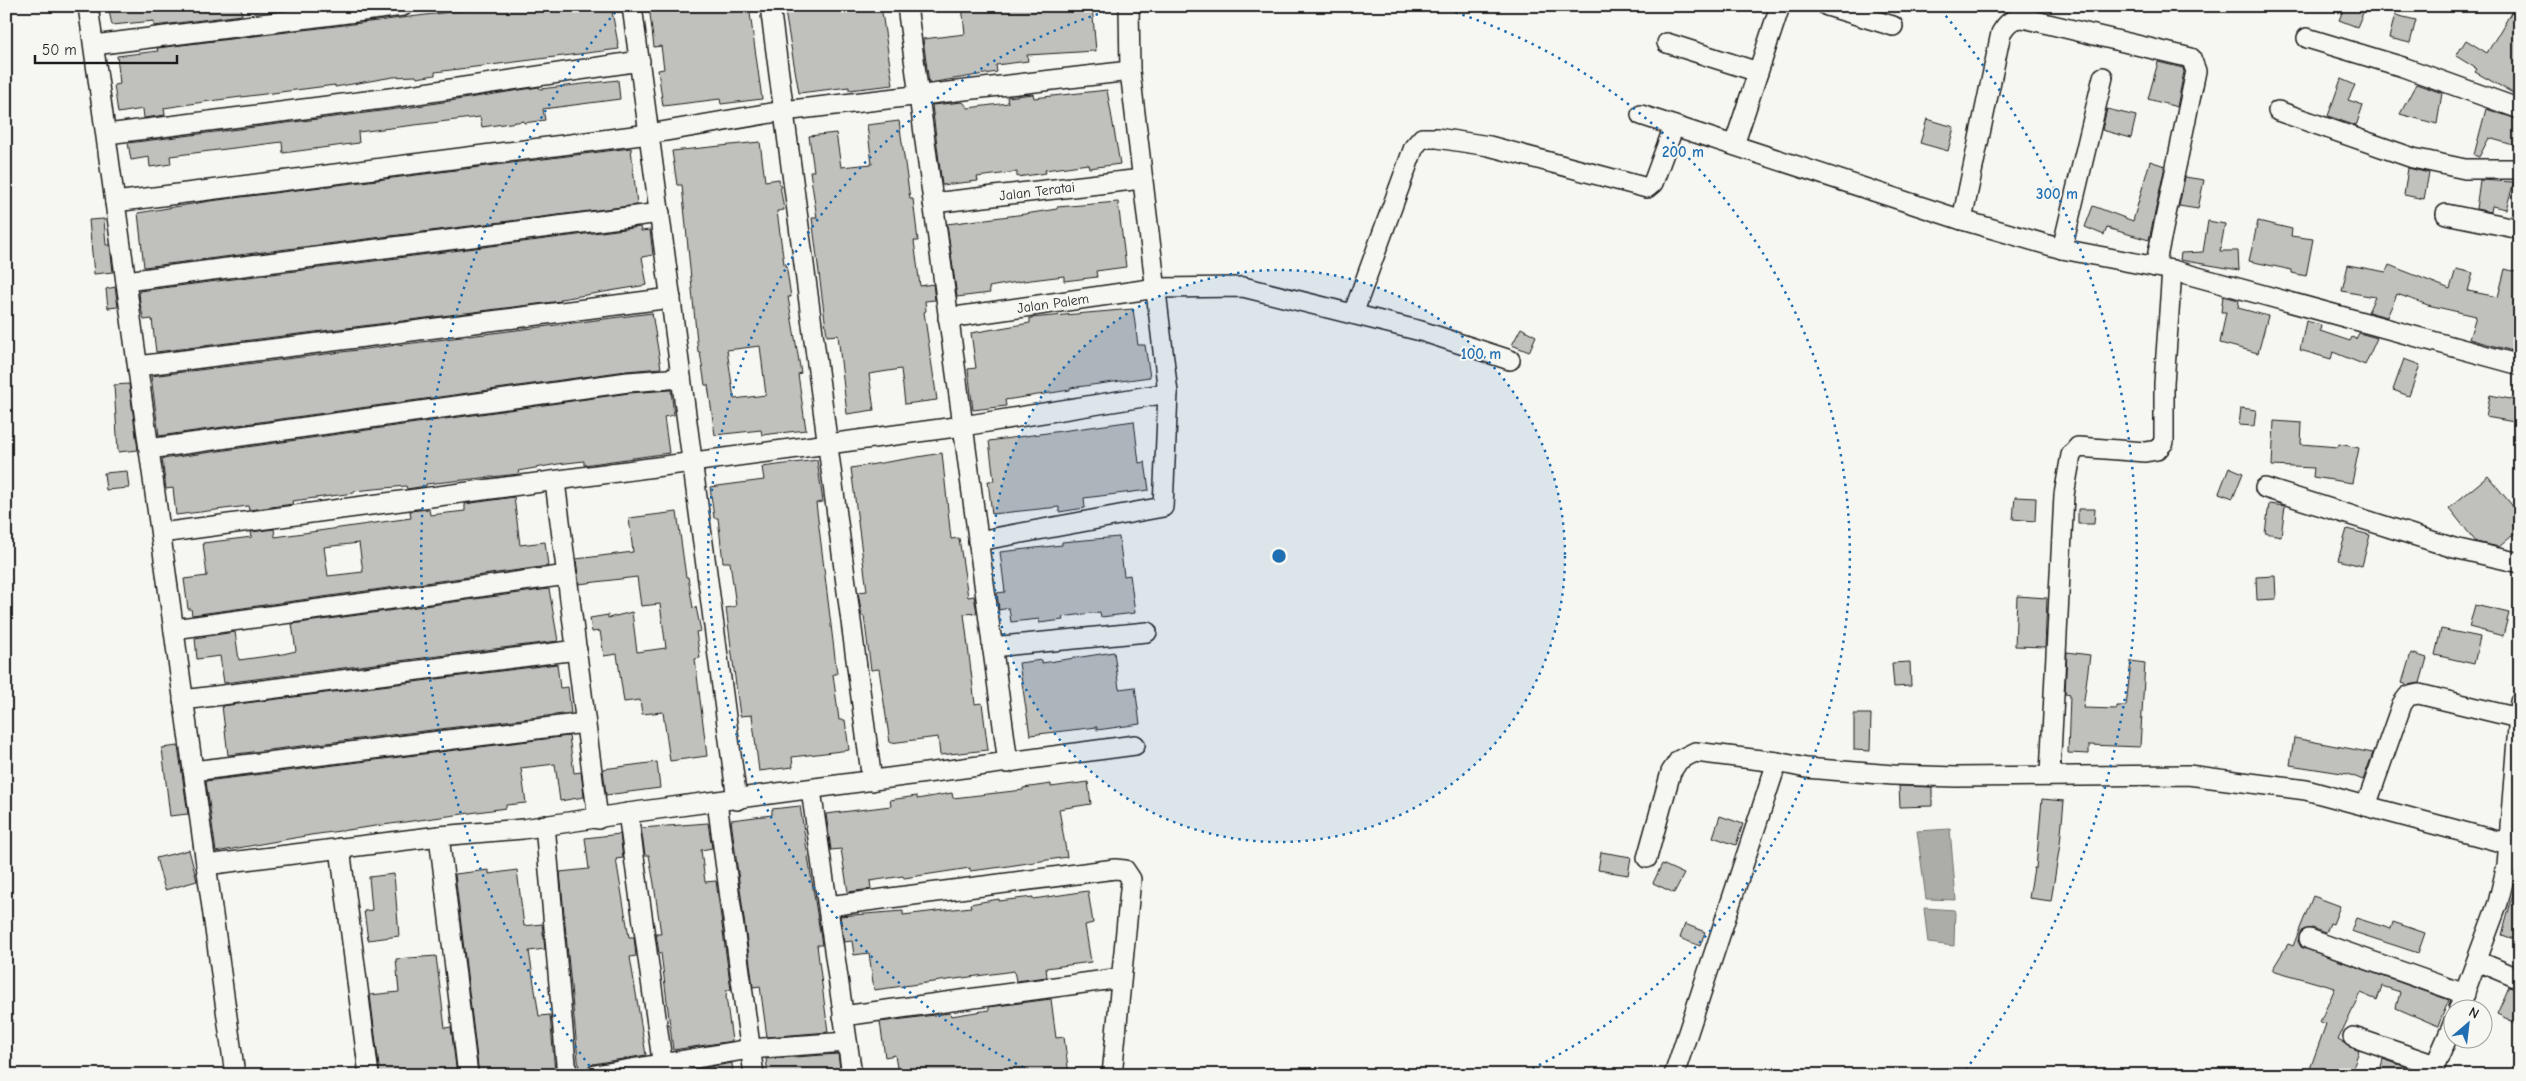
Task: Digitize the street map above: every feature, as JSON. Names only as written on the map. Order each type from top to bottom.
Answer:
[{"type":"street","points":[[88,6],[235,1075]]},
{"type":"street","points":[[94,45],[403,6]]},
{"type":"street","points":[[632,6],[737,800]]},
{"type":"street","points":[[770,6],[872,782]]},
{"type":"street","points":[[907,6],[1008,764]]},
{"type":"street","points":[[978,542],[1163,507],[1168,393],[1130,71],[1129,6]]},
{"type":"street","points":[[1734,146],[1780,6]]},
{"type":"street","points":[[1827,6],[1892,26]]},
{"type":"street","points":[[1962,220],[2001,33],[2013,19],[2023,18],[2191,58],[2196,71],[2164,269],[2164,442],[2157,450],[2145,452],[2078,447],[2071,455],[2064,495],[2050,774]]},
{"type":"street","points":[[2307,38],[2403,68],[2520,109]]},
{"type":"street","points":[[1667,42],[1758,72]]},
{"type":"street","points":[[107,134],[390,98],[640,61]]},
{"type":"street","points":[[116,202],[649,134],[783,111],[919,97],[1130,71]]},
{"type":"street","points":[[2062,249],[2103,77]]},
{"type":"street","points":[[2278,111],[2413,158],[2466,169],[2520,169]]},
{"type":"street","points":[[1641,115],[1962,220],[2062,249],[2164,269],[2520,365]]},
{"type":"street","points":[[1354,314],[1414,146],[1422,138],[1437,138],[1489,146],[1647,188],[1653,183],[1674,126]]},
{"type":"street","name":"Jalan Teratai","points":[[933,203],[1142,179]]},
{"type":"street","points":[[126,281],[660,213]]},
{"type":"street","points":[[2446,214],[2520,229]]},
{"type":"street","name":"Jalan Palem","points":[[948,318],[1157,288],[1243,287],[1421,331],[1510,360]]},
{"type":"street","points":[[138,366],[671,298]]},
{"type":"street","points":[[149,449],[618,383],[681,378]]},
{"type":"street","points":[[161,533],[693,464],[963,426],[1168,393]]},
{"type":"street","points":[[555,482],[598,819]]},
{"type":"street","points":[[2265,488],[2454,548],[2520,563]]},
{"type":"street","points":[[174,628],[567,576]]},
{"type":"street","points":[[992,647],[1146,632]]},
{"type":"street","points":[[183,700],[577,650]]},
{"type":"street","points":[[2366,806],[2402,704],[2408,696],[2419,694],[2519,710],[2514,845],[2498,903],[2463,998]]},
{"type":"street","points":[[193,771],[585,722]]},
{"type":"street","points":[[206,865],[439,836],[523,830],[628,813],[1008,764],[1135,745]]},
{"type":"street","points":[[1646,858],[1671,772],[1680,760],[1695,752],[1777,762],[1806,768],[1893,775],[1956,777],[2050,774],[2188,775],[2306,790],[2514,845]]},
{"type":"street","points":[[1674,1075],[1777,762]]},
{"type":"street","points":[[811,790],[852,1075]]},
{"type":"street","points":[[718,802],[754,1075]]},
{"type":"street","points":[[628,813],[664,1069]]},
{"type":"street","points":[[545,825],[567,1075]]},
{"type":"street","points":[[439,836],[468,1075]]},
{"type":"street","points":[[340,848],[369,1075]]},
{"type":"street","points":[[828,906],[1115,869],[1125,870],[1131,879],[1112,1075]]},
{"type":"street","points":[[2309,939],[2455,998]]},
{"type":"street","points":[[2477,962],[2520,979]]},
{"type":"street","points":[[843,1016],[1121,978]]},
{"type":"street","points":[[2353,1037],[2433,1070],[2444,1045]]},
{"type":"street","points":[[595,1075],[664,1069],[750,1049],[847,1042]]},
{"type":"shaded area","points":[[1950,829],[1956,900],[1926,899],[1917,831]]},
{"type":"shaded area","points":[[1924,908],[1955,910],[1954,946],[1928,943]]},
{"type":"building","points":[[108,6],[241,6],[242,15],[154,26],[154,21],[112,25]]},
{"type":"building","points":[[499,6],[611,6],[619,49],[435,72],[435,75],[417,78],[416,76],[393,77],[335,87],[335,85],[210,101],[164,108],[165,115],[144,118],[143,109],[118,113],[114,85],[120,84],[117,56],[158,51],[157,48]]},
{"type":"building","points":[[649,6],[749,6],[762,99],[721,104],[720,99],[663,106],[658,70],[664,69],[661,46],[654,47]]},
{"type":"building","points":[[784,6],[881,6],[893,85],[849,90],[849,87],[799,93]]},
{"type":"building","points":[[962,6],[1092,6],[1096,51],[1027,55],[1028,61],[996,65],[997,72],[929,83],[923,39],[965,34]]},
{"type":"building","points":[[2345,6],[2366,6],[2357,27],[2339,20]]},
{"type":"building","points":[[2515,6],[2520,6],[2520,97],[2475,72],[2477,69],[2456,56],[2466,40],[2487,53]]},
{"type":"building","points":[[2395,15],[2416,20],[2410,43],[2389,38]]},
{"type":"building","points":[[2158,62],[2183,68],[2184,72],[2177,107],[2148,99]]},
{"type":"building","points":[[2341,79],[2355,85],[2348,100],[2363,105],[2356,126],[2328,116]]},
{"type":"building","points":[[618,80],[620,99],[543,109],[545,120],[524,123],[524,121],[482,127],[480,117],[358,132],[359,143],[283,153],[282,142],[170,156],[171,164],[150,167],[149,157],[131,160],[128,143],[405,108],[539,87],[540,89]]},
{"type":"building","points":[[2416,84],[2442,93],[2437,124],[2400,114]]},
{"type":"building","points":[[1107,90],[1120,164],[1089,168],[1088,164],[1045,170],[1046,173],[1017,177],[1017,172],[977,177],[978,181],[942,185],[932,105],[963,102],[968,108],[1008,103],[1007,97],[1033,94],[1034,98]]},
{"type":"building","points":[[2107,109],[2136,116],[2131,138],[2102,130]]},
{"type":"building","points":[[2486,109],[2520,120],[2520,147],[2489,138],[2479,157],[2474,155]]},
{"type":"building","points":[[1927,119],[1954,127],[1948,151],[1920,143]]},
{"type":"building","points":[[899,121],[910,199],[913,199],[918,241],[914,241],[920,286],[933,284],[935,300],[925,301],[926,311],[924,312],[937,400],[905,404],[901,369],[869,374],[874,410],[847,414],[838,335],[827,336],[812,218],[817,218],[810,171],[814,171],[809,136],[836,133],[841,167],[872,164],[867,125]]},
{"type":"building","points":[[760,142],[765,181],[779,179],[784,210],[777,211],[784,264],[786,264],[791,297],[788,297],[801,373],[798,374],[806,430],[762,435],[761,430],[715,435],[708,385],[705,385],[700,352],[698,352],[682,185],[677,185],[672,151]],"holes":[[[760,346],[766,395],[734,399],[727,350]]]},
{"type":"building","points":[[631,148],[637,205],[144,267],[138,213],[210,201]]},
{"type":"building","points":[[2150,161],[2165,166],[2149,240],[2107,228],[2104,235],[2085,227],[2093,206],[2133,221]]},
{"type":"building","points":[[2408,168],[2429,173],[2424,199],[2404,195]]},
{"type":"building","points":[[2185,177],[2204,180],[2198,209],[2179,206]]},
{"type":"building","points":[[2480,180],[2514,182],[2506,209],[2492,206],[2491,212],[2476,209]]},
{"type":"building","points":[[1118,202],[1126,267],[1096,271],[1097,277],[1064,281],[1064,276],[1023,281],[989,287],[990,293],[957,297],[947,224],[1025,214],[1057,209],[1057,207]]},
{"type":"building","points":[[104,219],[106,245],[110,245],[113,272],[94,274],[89,220]]},
{"type":"building","points":[[2208,221],[2225,224],[2220,251],[2238,251],[2239,270],[2180,260],[2181,253],[2203,252]]},
{"type":"building","points":[[2258,221],[2292,229],[2291,236],[2313,239],[2306,276],[2292,273],[2292,270],[2249,261]]},
{"type":"building","points":[[640,227],[641,231],[650,230],[653,255],[642,257],[647,285],[561,299],[561,301],[156,352],[152,319],[144,320],[140,304],[139,291]]},
{"type":"building","points":[[2348,265],[2386,272],[2389,265],[2450,289],[2456,269],[2473,273],[2468,291],[2498,297],[2505,269],[2520,273],[2520,353],[2469,339],[2476,316],[2428,305],[2397,294],[2387,317],[2368,312],[2375,297],[2342,291]]},
{"type":"building","points":[[115,287],[118,307],[108,308],[106,289]]},
{"type":"building","points":[[2223,296],[2239,300],[2238,308],[2268,316],[2258,353],[2220,343],[2226,312],[2221,312]]},
{"type":"building","points":[[1133,309],[1138,345],[1145,345],[1150,377],[1070,388],[1070,390],[1005,400],[1006,406],[973,410],[968,369],[976,368],[971,333],[1030,323],[1030,318]]},
{"type":"building","points":[[652,313],[661,368],[626,371],[159,436],[151,376]]},
{"type":"building","points":[[2306,321],[2321,325],[2320,331],[2350,341],[2352,337],[2356,339],[2359,333],[2377,338],[2365,365],[2333,352],[2331,359],[2300,350]]},
{"type":"building","points":[[1521,328],[1536,336],[1529,352],[1512,345]]},
{"type":"building","points":[[2404,359],[2420,365],[2409,396],[2393,390]]},
{"type":"building","points":[[129,384],[138,450],[118,452],[114,385]]},
{"type":"building","points":[[671,390],[674,415],[664,417],[669,453],[584,465],[584,461],[558,464],[518,471],[519,474],[426,484],[426,486],[407,489],[406,486],[354,491],[354,493],[292,501],[293,504],[249,510],[248,506],[176,515],[173,488],[166,489],[162,459],[629,393]]},
{"type":"building","points":[[2490,395],[2520,401],[2520,423],[2486,417]]},
{"type":"building","points":[[2241,408],[2256,410],[2254,426],[2239,425]]},
{"type":"building","points":[[1134,421],[1139,463],[1145,462],[1149,490],[1084,498],[1085,508],[1059,512],[1059,507],[992,514],[988,481],[994,481],[989,441]]},
{"type":"building","points":[[2274,421],[2302,423],[2301,444],[2338,447],[2339,444],[2359,448],[2352,483],[2313,477],[2314,468],[2272,466]]},
{"type":"building","points":[[942,453],[951,539],[959,538],[968,597],[974,596],[977,613],[964,614],[975,704],[982,703],[988,750],[940,755],[938,737],[890,743],[879,669],[871,670],[864,616],[862,616],[858,592],[867,591],[851,468]]},
{"type":"building","points":[[817,460],[823,502],[816,503],[837,674],[833,674],[839,720],[845,720],[849,750],[792,757],[793,767],[759,771],[752,715],[740,716],[726,608],[736,606],[730,562],[723,562],[718,518],[714,518],[710,487],[764,480],[762,467]]},
{"type":"building","points":[[2229,467],[2243,473],[2233,498],[2219,493]]},
{"type":"building","points":[[127,471],[129,488],[106,490],[104,473]]},
{"type":"building","points":[[2488,476],[2520,515],[2520,529],[2499,547],[2476,542],[2449,508]]},
{"type":"building","points":[[514,497],[520,545],[545,542],[548,566],[192,615],[191,609],[188,609],[184,579],[207,576],[203,543],[252,537],[251,532],[274,529],[275,537],[411,518],[410,511],[429,509],[430,515],[465,511],[465,504]],"holes":[[[359,543],[363,572],[328,576],[324,547]]]},
{"type":"building","points":[[2015,497],[2036,498],[2035,521],[2013,519]]},
{"type":"building","points":[[2269,504],[2285,506],[2281,536],[2265,533]]},
{"type":"building","points":[[2078,509],[2095,509],[2094,524],[2078,524]]},
{"type":"building","points":[[677,512],[686,577],[688,577],[693,608],[696,607],[701,631],[696,632],[700,658],[695,659],[707,756],[670,761],[663,712],[642,714],[640,700],[624,702],[617,654],[604,656],[600,631],[592,632],[590,618],[608,615],[608,618],[632,612],[637,652],[666,648],[660,604],[641,606],[637,577],[579,584],[576,559],[633,552],[629,518]]},
{"type":"building","points":[[2347,529],[2370,535],[2362,566],[2338,560]]},
{"type":"building","points":[[1119,537],[1124,576],[1130,575],[1135,613],[1101,617],[1100,612],[1062,617],[1063,620],[1039,623],[1039,619],[1011,622],[1009,608],[999,610],[997,593],[1005,592],[1000,552],[1062,545],[1062,542]]},
{"type":"building","points":[[2275,576],[2276,599],[2257,600],[2256,577]]},
{"type":"building","points":[[549,589],[558,641],[224,683],[220,656],[197,659],[195,638],[235,632],[239,660],[283,654],[296,651],[292,624]]},
{"type":"building","points":[[2017,596],[2047,598],[2045,647],[2015,646]]},
{"type":"building","points":[[2475,605],[2509,613],[2503,636],[2469,627]]},
{"type":"building","points":[[2441,629],[2480,637],[2474,664],[2435,655]]},
{"type":"building","points":[[1114,652],[1119,689],[1135,687],[1140,724],[1097,730],[1097,727],[1030,735],[1019,663],[1042,660],[1042,663]]},
{"type":"building","points":[[2067,652],[2090,655],[2083,708],[2117,709],[2117,706],[2126,706],[2131,661],[2145,663],[2140,747],[2089,745],[2089,754],[2068,753],[2070,695],[2065,694]]},
{"type":"building","points":[[2411,653],[2427,658],[2420,683],[2408,685],[2402,683]]},
{"type":"building","points":[[1910,662],[1911,686],[1894,687],[1892,663]]},
{"type":"building","points":[[557,664],[560,688],[568,687],[571,713],[228,755],[222,706]]},
{"type":"building","points":[[1854,714],[1871,714],[1870,751],[1854,750]]},
{"type":"building","points":[[569,736],[574,773],[581,772],[584,797],[560,801],[555,764],[521,768],[526,803],[506,805],[506,808],[311,835],[216,852],[206,781]]},
{"type":"building","points":[[2294,738],[2373,753],[2363,780],[2348,774],[2290,765]]},
{"type":"building","points":[[178,746],[188,814],[170,816],[162,748]]},
{"type":"building","points":[[657,762],[660,788],[606,795],[603,769]]},
{"type":"building","points":[[1088,782],[1091,804],[1059,809],[1067,857],[970,871],[970,868],[870,881],[871,889],[848,892],[841,849],[831,850],[826,814],[891,806],[890,800],[917,796],[917,799],[952,793],[953,798],[1023,790],[1023,788],[1051,784],[1051,787]]},
{"type":"building","points":[[1899,786],[1932,787],[1932,806],[1900,807]]},
{"type":"building","points":[[2042,799],[2064,801],[2060,844],[2051,901],[2029,898],[2034,868],[2036,868]]},
{"type":"building","points":[[800,806],[822,945],[817,945],[828,1032],[767,1037],[760,986],[753,987],[731,820],[772,815],[772,809]]},
{"type":"building","points":[[1720,816],[1743,824],[1736,845],[1713,837]]},
{"type":"building","points":[[708,823],[712,848],[701,850],[705,882],[716,881],[731,990],[727,990],[726,996],[732,1041],[673,1050],[661,953],[659,953],[656,934],[661,934],[654,884],[649,855],[645,855],[641,828]]},
{"type":"building","points":[[620,834],[623,858],[616,859],[629,937],[634,937],[636,956],[630,957],[646,1055],[593,1064],[586,1069],[579,1070],[560,872],[589,869],[585,838]]},
{"type":"building","points":[[189,850],[197,881],[165,890],[156,858]]},
{"type":"building","points":[[1601,852],[1631,857],[1628,875],[1598,870]]},
{"type":"building","points":[[1662,864],[1684,874],[1674,893],[1653,883]]},
{"type":"building","points":[[489,870],[489,874],[517,870],[524,926],[542,924],[545,949],[529,951],[539,1016],[550,1015],[555,1072],[529,1075],[479,1075],[455,874]]},
{"type":"building","points":[[394,874],[399,936],[368,940],[364,911],[372,910],[369,877]]},
{"type":"building","points":[[2515,887],[2520,888],[2520,941],[2502,935]]},
{"type":"building","points":[[1088,891],[1093,923],[1085,925],[1091,962],[1046,968],[1047,977],[1016,981],[1014,971],[874,990],[869,953],[854,955],[852,941],[844,942],[840,916],[903,911],[903,915],[971,907],[970,904],[999,899],[999,901],[1033,897],[1033,899]]},
{"type":"building","points":[[2313,896],[2340,906],[2333,924],[2330,923],[2326,933],[2312,928],[2301,931],[2298,941],[2301,947],[2444,998],[2444,1012],[2438,1026],[2396,1008],[2400,992],[2382,986],[2377,1000],[2360,993],[2338,1040],[2359,1051],[2350,1075],[2326,1075],[2310,1069],[2326,1024],[2320,1022],[2335,988],[2272,970],[2288,944],[2293,946]]},
{"type":"building","points":[[2356,918],[2391,929],[2393,922],[2425,933],[2418,953],[2351,931]]},
{"type":"building","points":[[1685,924],[1705,932],[1700,946],[1680,938]]},
{"type":"building","points":[[436,956],[445,1028],[451,1027],[457,1075],[380,1075],[370,995],[399,992],[396,959]]},
{"type":"building","points":[[2509,987],[2520,990],[2520,1025],[2497,1014]]},
{"type":"building","points":[[1051,999],[1056,1038],[1064,1037],[1069,1075],[898,1075],[895,1055],[885,1057],[880,1022],[950,1013],[951,1016],[989,1010],[989,1007]]},
{"type":"building","points":[[838,1054],[841,1075],[768,1075],[766,1059]]},
{"type":"building","points":[[2383,1059],[2420,1072],[2420,1075],[2379,1075]]},
{"type":"building","points":[[732,1063],[733,1075],[676,1075],[676,1073]]}]
